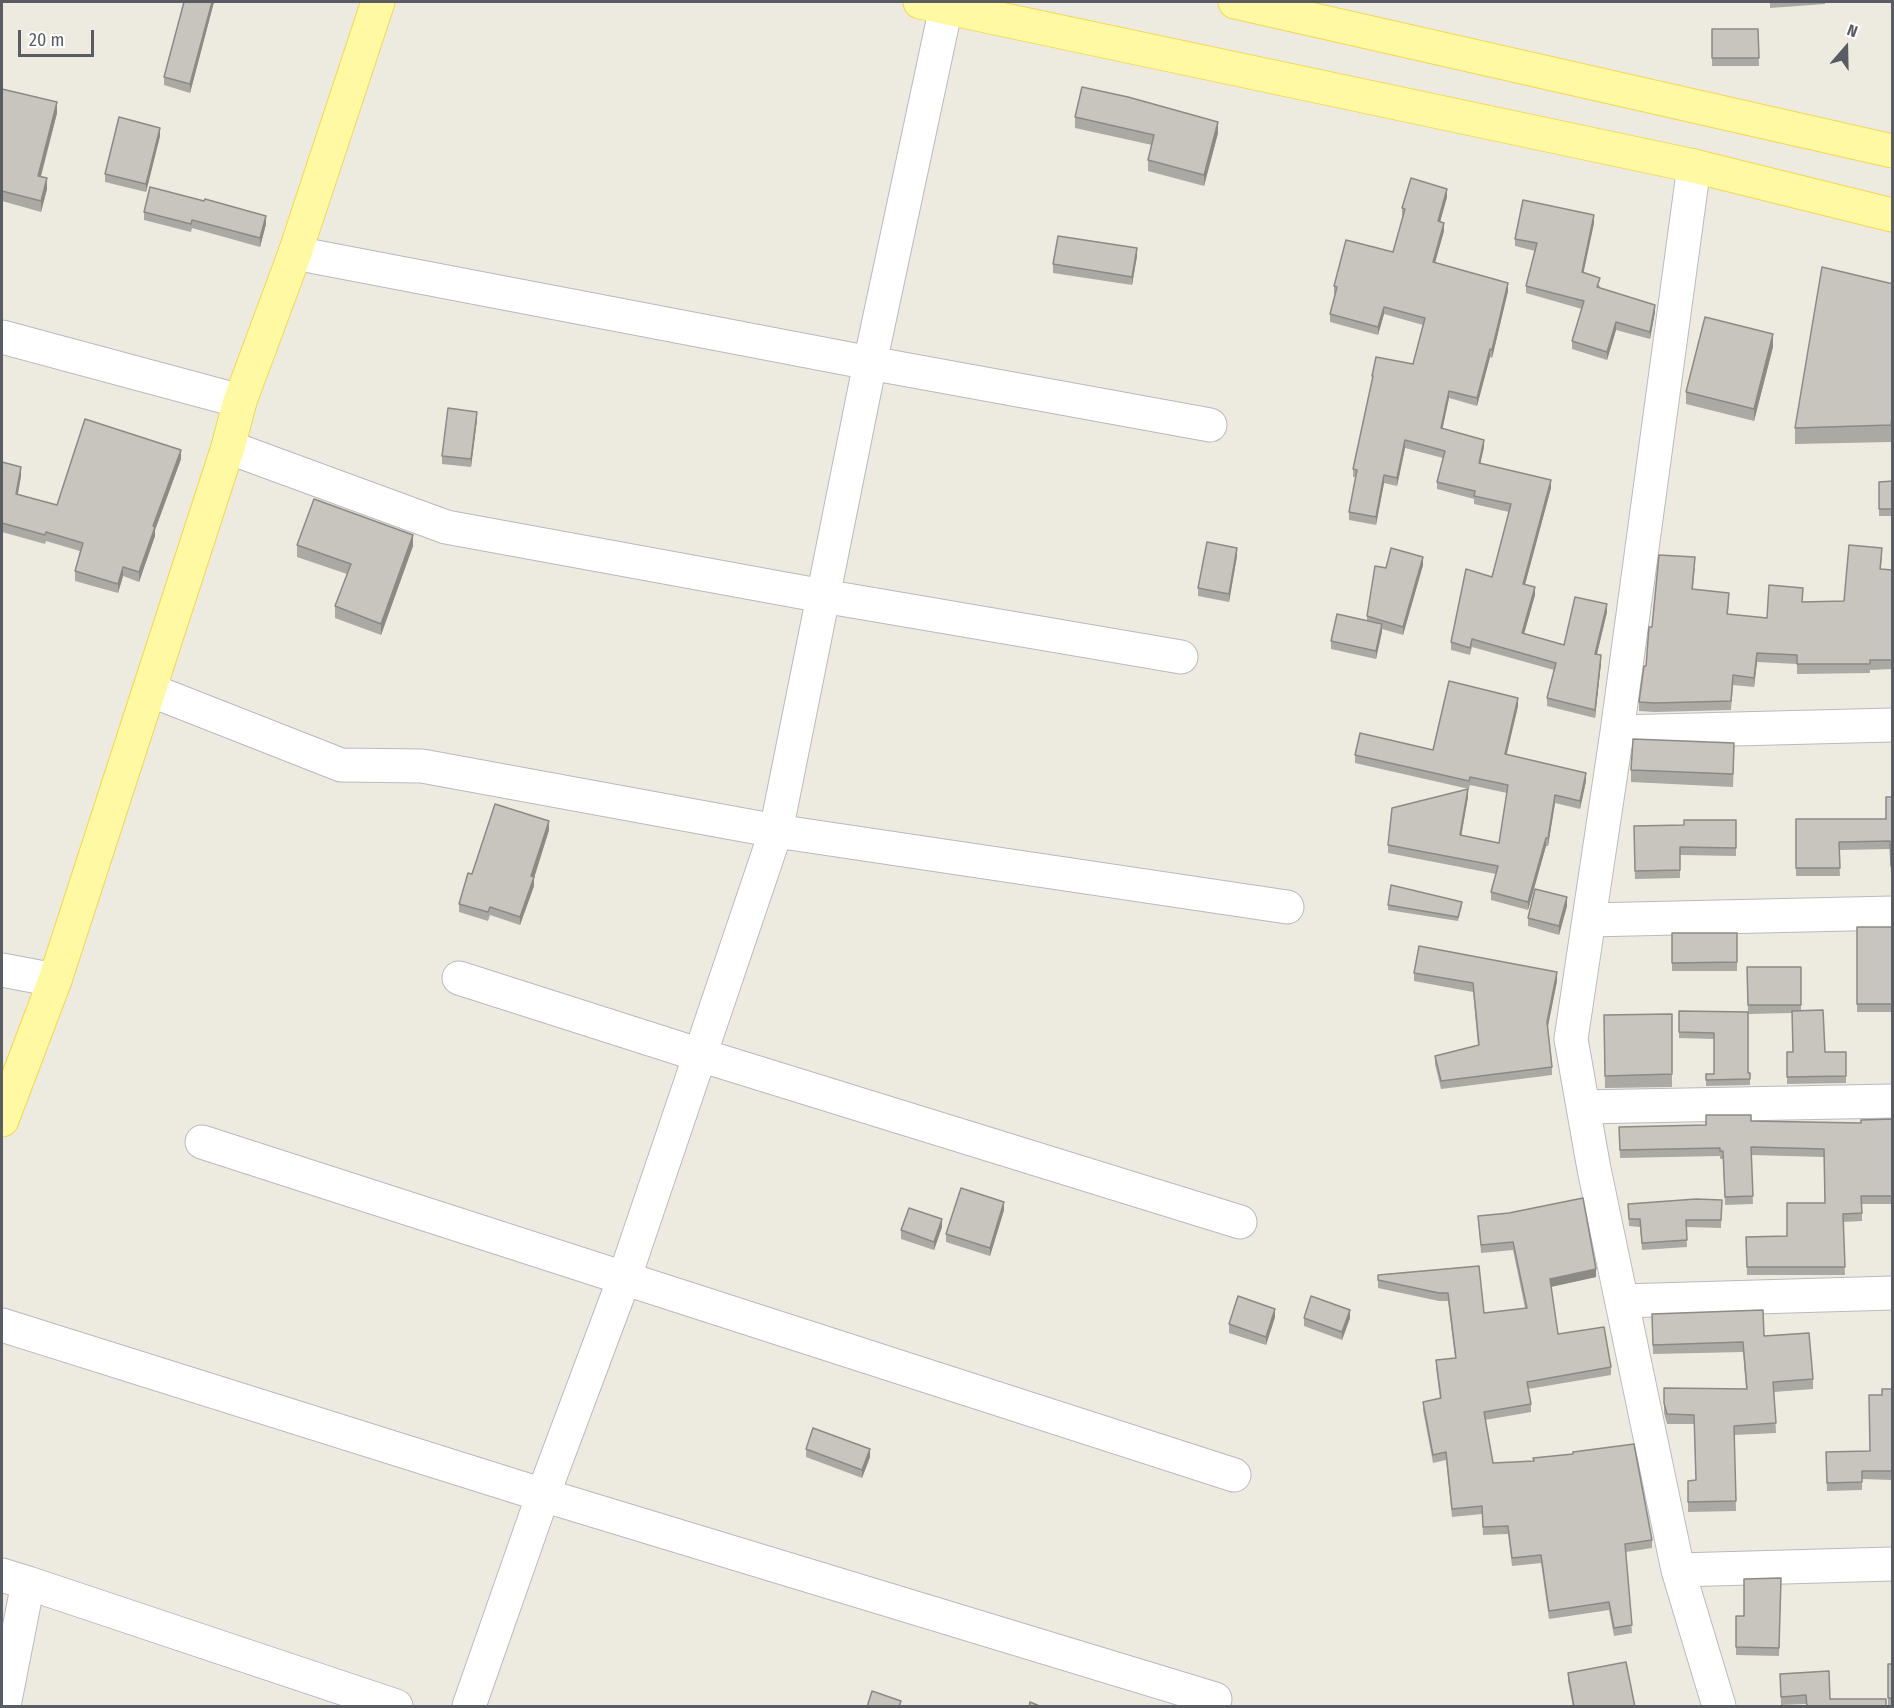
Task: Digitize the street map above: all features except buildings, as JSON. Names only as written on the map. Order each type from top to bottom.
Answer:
[{"type":"main road","points":[[2,1120],[55,980],[228,447],[240,401],[295,253],[378,2]]},
{"type":"main road","points":[[1235,2],[1893,151]]},
{"type":"main road","points":[[933,4],[1694,166],[1893,215]]},
{"type":"street","points":[[469,1707],[543,1495],[624,1279],[776,831],[870,363],[933,4]]},
{"type":"street","points":[[1694,166],[1617,732],[1571,1039],[1594,1169],[1678,1570],[1719,1707]]},
{"type":"street","points":[[295,253],[870,363],[1210,425]]},
{"type":"street","points":[[2,337],[240,401]]},
{"type":"street","points":[[228,447],[446,527],[823,596],[1181,657]]},
{"type":"street","points":[[150,690],[341,765],[422,766],[776,831],[1287,907]]},
{"type":"street","points":[[1617,732],[1893,725]]},
{"type":"street","points":[[1589,920],[1893,913]]},
{"type":"street","points":[[2,970],[55,980]]},
{"type":"street","points":[[459,978],[1240,1222]]},
{"type":"street","points":[[1583,1107],[1893,1101]]},
{"type":"street","points":[[202,1142],[1234,1475]]},
{"type":"street","points":[[1622,1301],[1893,1293]]},
{"type":"street","points":[[2,1325],[543,1495],[1215,1700]]},
{"type":"street","points":[[1678,1570],[1893,1564]]},
{"type":"street","points":[[4,1707],[15,1579],[396,1707]]}]
